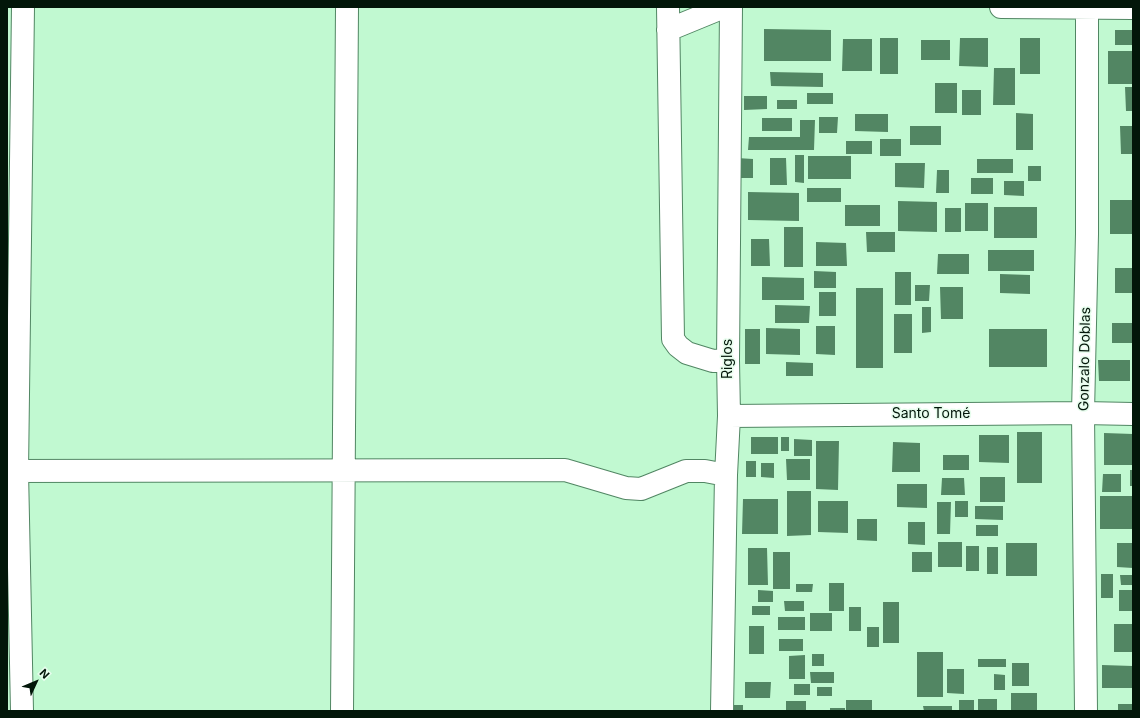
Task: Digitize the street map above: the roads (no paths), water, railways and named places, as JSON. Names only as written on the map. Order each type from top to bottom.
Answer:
[{"type":"street","points":[[22,711],[12,471],[23,7]]},
{"type":"street","points":[[342,711],[347,7]]},
{"type":"street","points":[[668,7],[673,339],[678,346],[687,353],[713,361],[728,360]]},
{"type":"street","points":[[668,30],[724,7]]},
{"type":"street","name":"Riglos","points":[[722,711],[726,475],[729,416],[728,360],[732,7]]},
{"type":"street","points":[[1001,7],[1133,8]]},
{"type":"street","name":"Gonzalo Doblas","points":[[1086,711],[1083,413],[1087,234],[1087,8]]},
{"type":"street","name":"Santo Tomé","points":[[729,416],[1083,413],[1133,414]]},
{"type":"street","points":[[12,471],[565,470],[626,488],[641,489],[686,471],[705,471],[726,475]]}]
